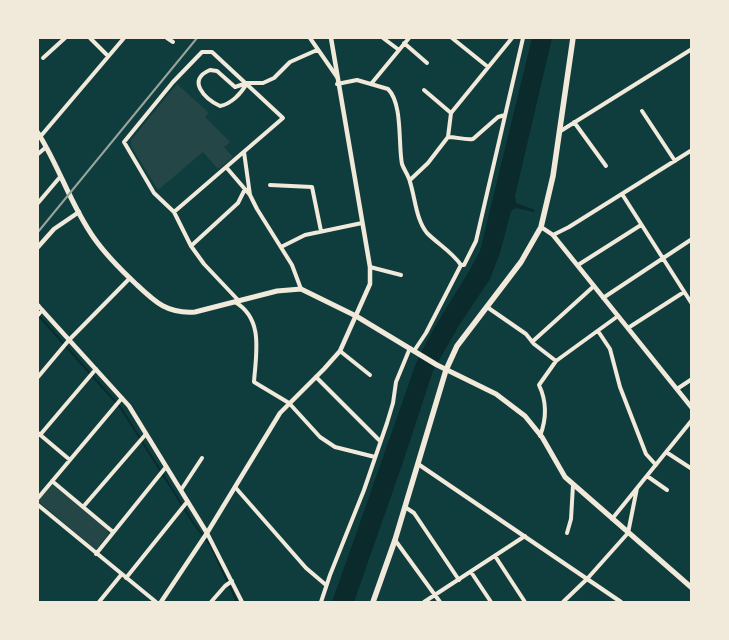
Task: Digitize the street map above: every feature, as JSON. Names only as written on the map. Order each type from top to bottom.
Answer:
[{"type":"main road","points":[[373,602],[396,540],[446,370],[457,346],[521,262],[541,227],[550,194],[573,38]]},
{"type":"main road","points":[[39,135],[94,238],[151,298],[173,311],[182,313],[195,312],[277,291],[301,289],[356,316],[437,365],[496,394],[525,416],[540,436],[565,477],[692,588]]},
{"type":"street","points":[[43,58],[66,38]]},
{"type":"street","points":[[90,38],[108,56]]},
{"type":"street","points":[[39,135],[124,38]]},
{"type":"street","points":[[167,38],[173,42]]},
{"type":"street","points":[[310,38],[337,77]]},
{"type":"street","points":[[161,602],[280,413],[340,351],[370,284],[370,267],[337,84],[331,38]]},
{"type":"street","points":[[384,38],[399,50]]},
{"type":"street","points":[[371,84],[409,38]]},
{"type":"street","points":[[452,38],[488,67]]},
{"type":"street","points":[[410,180],[428,163],[448,137],[451,113],[511,38]]},
{"type":"street","points":[[321,602],[364,490],[393,403],[396,382],[426,333],[476,240],[523,38]]},
{"type":"street","points":[[404,44],[427,62]]},
{"type":"street","points":[[559,132],[692,49]]},
{"type":"street","points":[[232,86],[239,87],[247,83],[263,83],[274,78],[290,62],[318,50]]},
{"type":"street","points":[[174,212],[284,118],[212,52],[202,52],[173,82],[124,142],[154,193],[174,212],[191,246],[204,264],[252,319],[257,342],[254,382],[289,403],[320,437],[335,447],[375,457]]},
{"type":"street","points":[[234,99],[235,92],[232,86],[217,72],[210,70],[200,78],[198,85],[200,89],[220,106],[234,99],[243,91],[247,83]]},
{"type":"street","points":[[337,84],[357,80],[388,89],[391,92],[396,105],[402,166],[410,180],[426,232],[461,265]]},
{"type":"street","points":[[424,90],[451,113]]},
{"type":"street","points":[[642,111],[675,161]]},
{"type":"street","points":[[448,137],[473,139],[498,117],[505,115]]},
{"type":"street","points":[[574,122],[606,166]]},
{"type":"street","points":[[38,154],[45,148]]},
{"type":"street","points":[[553,234],[569,227],[692,150]]},
{"type":"street","points":[[244,152],[250,195]]},
{"type":"street","points":[[226,168],[250,195],[292,265],[301,289]]},
{"type":"street","points":[[38,203],[60,177]]},
{"type":"street","points":[[270,185],[312,187],[321,231]]},
{"type":"street","points":[[191,246],[238,203],[244,189]]},
{"type":"street","points":[[622,194],[692,304]]},
{"type":"street","points":[[38,247],[54,229],[79,212]]},
{"type":"street","points":[[281,247],[305,235],[362,223]]},
{"type":"street","points":[[578,266],[641,225]]},
{"type":"street","points":[[541,227],[553,234],[692,408]]},
{"type":"street","points":[[603,298],[692,239]]},
{"type":"street","points":[[370,267],[401,275]]},
{"type":"street","points":[[38,377],[68,340],[130,278]]},
{"type":"street","points":[[532,342],[594,286]]},
{"type":"street","points":[[628,328],[684,292]]},
{"type":"street","points":[[38,305],[122,398],[206,533],[242,602]]},
{"type":"street","points":[[487,308],[526,334],[532,342],[556,361]]},
{"type":"street","points":[[38,316],[42,310]]},
{"type":"street","points":[[540,436],[544,425],[545,409],[544,396],[539,385],[556,361],[618,316]]},
{"type":"street","points":[[598,331],[610,349],[620,387],[646,454],[656,465]]},
{"type":"street","points":[[340,351],[370,375]]},
{"type":"street","points":[[70,460],[39,434],[96,369]]},
{"type":"street","points":[[316,377],[380,441]]},
{"type":"street","points":[[677,389],[692,379]]},
{"type":"street","points":[[38,498],[122,398]]},
{"type":"street","points":[[612,520],[692,420]]},
{"type":"street","points":[[83,507],[146,434]]},
{"type":"street","points":[[666,452],[692,469]]},
{"type":"street","points":[[180,490],[202,458]]},
{"type":"street","points":[[418,464],[621,602]]},
{"type":"street","points":[[96,554],[166,467]]},
{"type":"street","points":[[647,476],[667,490]]},
{"type":"street","points":[[52,482],[114,532]]},
{"type":"street","points":[[567,533],[571,519],[573,485]]},
{"type":"street","points":[[235,486],[306,568],[326,585]]},
{"type":"street","points":[[563,602],[587,579],[628,533],[637,488]]},
{"type":"street","points":[[126,578],[187,502]]},
{"type":"street","points":[[38,505],[156,602]]},
{"type":"street","points":[[405,507],[414,513],[459,580]]},
{"type":"street","points":[[424,602],[525,536]]},
{"type":"street","points":[[396,540],[440,602]]},
{"type":"street","points":[[495,556],[525,602]]},
{"type":"street","points":[[471,572],[492,602]]},
{"type":"street","points":[[99,602],[121,575]]},
{"type":"street","points":[[211,602],[232,581]]},
{"type":"shaded area","points":[[532,38],[552,38],[515,196],[516,203],[535,210],[534,212],[516,208],[511,211],[500,253],[490,279],[458,327],[433,371],[354,602],[332,602],[415,366],[430,336],[480,251]]},
{"type":"shaded area","points":[[177,84],[209,113],[205,117],[230,142],[224,147],[233,157],[218,169],[203,152],[158,190],[131,146],[131,140]]},
{"type":"shaded area","points":[[52,484],[107,529],[108,534],[96,550],[38,501]]},
{"type":"waterway","points":[[39,316],[121,408],[194,524],[211,546],[237,602]]},
{"type":"railway","points":[[38,232],[197,38]]}]
